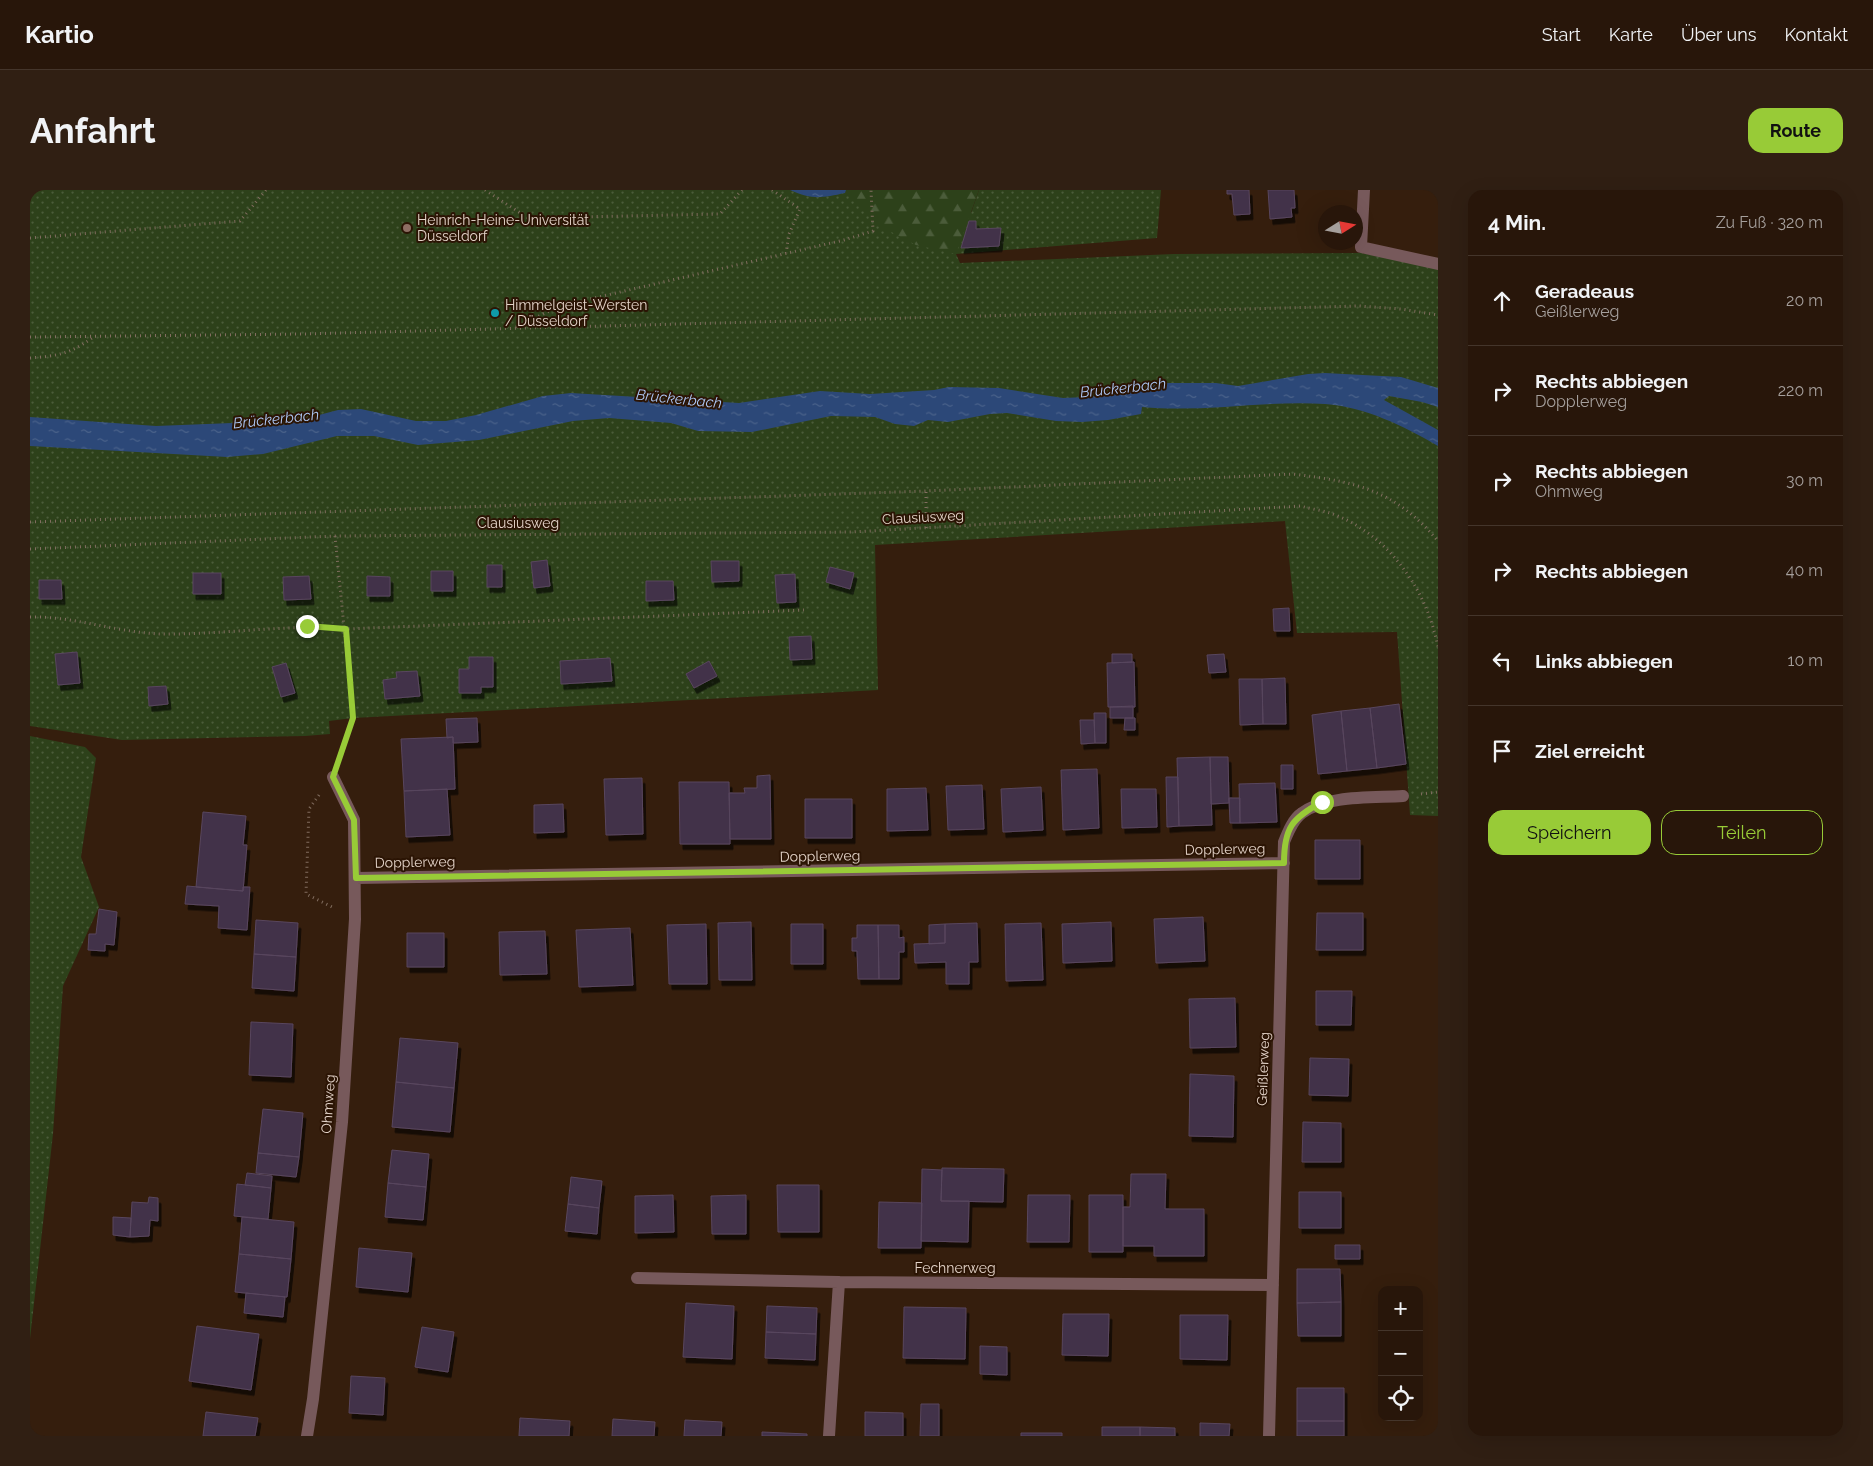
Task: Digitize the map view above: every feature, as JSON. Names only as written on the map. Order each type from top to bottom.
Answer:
[{"type":"street","points":[[1364,190],[1361,246],[1438,264]]},
{"type":"street","name":"Ohmweg","points":[[307,1436],[314,1389],[342,1122],[355,918],[354,820],[333,777]]},
{"type":"street","name":"Geißlerweg","points":[[1268,1436],[1284,842],[1291,826],[1301,813],[1322,802],[1404,796]]},
{"type":"street","name":"Dopplerweg","points":[[356,878],[1284,863]]},
{"type":"street","name":"Fechnerweg","points":[[637,1278],[839,1282],[1273,1285]]},
{"type":"street","points":[[829,1436],[839,1282]]},
{"type":"path","points":[[30,238],[240,221],[266,190]]},
{"type":"path","points":[[485,190],[528,218],[720,214],[742,190]]},
{"type":"path","points":[[772,190],[800,209],[789,234],[786,253]]},
{"type":"path","points":[[513,328],[560,306],[873,231],[872,190]]},
{"type":"path","points":[[30,338],[513,328],[1359,306],[1400,308],[1438,315]]},
{"type":"path","points":[[30,358],[54,357],[72,352],[93,337]]},
{"type":"path","points":[[30,522],[926,490],[1293,474],[1343,480],[1367,488],[1393,501],[1416,516],[1438,541]]},
{"type":"path","points":[[926,490],[926,528]]},
{"type":"path","name":"Clausiusweg","points":[[30,549],[336,536],[852,532],[1301,506],[1331,514],[1380,543],[1403,568],[1421,594],[1438,647]]},
{"type":"path","points":[[336,536],[353,718],[333,777],[309,809],[306,894],[355,918]]},
{"type":"path","points":[[30,617],[48,617],[118,629],[169,634],[307,626],[346,629],[804,610]]},
{"type":"green space","points":[[30,190],[851,190],[971,213],[979,190],[1161,190],[1157,238],[956,254],[960,263],[1174,254],[1361,253],[1438,267],[1438,816],[1410,815],[1397,632],[1297,633],[1285,521],[875,545],[878,690],[353,718],[329,721],[330,734],[305,736],[122,740],[30,726]]},
{"type":"green space","points":[[846,190],[979,190],[956,254],[916,245],[880,226],[864,206],[845,193]]},
{"type":"green space","points":[[30,736],[85,747],[96,758],[81,857],[99,907],[63,986],[53,1134],[30,1339]]},
{"type":"water","points":[[790,190],[846,190],[845,193],[830,196],[811,197]]},
{"type":"water","points":[[1325,373],[1401,377],[1438,388],[1438,407],[1389,396],[1384,400],[1438,430],[1438,446],[1412,431],[1369,413],[1340,406],[1302,403],[1188,408],[1142,407],[1141,414],[1108,420],[1082,422],[1056,421],[1007,413],[990,414],[948,422],[928,420],[914,426],[895,424],[875,417],[831,416],[752,432],[698,431],[671,423],[609,418],[573,421],[479,440],[418,445],[374,436],[337,436],[263,454],[227,457],[30,446],[30,417],[156,426],[232,423],[267,426],[281,425],[338,410],[361,409],[416,421],[446,421],[476,415],[543,396],[571,393],[739,403],[820,391],[870,394],[934,390],[949,387],[999,388],[1063,398],[1117,394],[1165,383],[1216,383],[1238,386],[1308,374]]},
{"type":"building","points":[[1227,190],[1249,190],[1250,214],[1234,215],[1232,194],[1227,194]]},
{"type":"building","points":[[1268,190],[1294,190],[1295,208],[1291,208],[1292,217],[1270,219]]},
{"type":"building","points":[[969,221],[976,221],[976,229],[1001,228],[999,246],[961,248]]},
{"type":"building","points":[[547,560],[550,586],[534,588],[531,562]]},
{"type":"building","points":[[711,561],[739,561],[739,581],[712,582]]},
{"type":"building","points":[[487,565],[502,565],[502,587],[487,587]]},
{"type":"building","points":[[830,567],[854,573],[850,589],[826,582]]},
{"type":"building","points":[[431,571],[453,571],[453,591],[431,591]]},
{"type":"building","points":[[193,573],[221,573],[221,594],[193,594]]},
{"type":"building","points":[[795,574],[796,602],[777,603],[775,575]]},
{"type":"building","points":[[309,576],[311,599],[284,600],[283,577]]},
{"type":"building","points":[[367,576],[390,577],[390,596],[367,596]]},
{"type":"building","points":[[39,580],[61,580],[62,599],[39,599]]},
{"type":"building","points":[[646,581],[673,581],[674,600],[646,601]]},
{"type":"building","points":[[1289,608],[1290,631],[1274,631],[1273,609]]},
{"type":"building","points":[[811,636],[812,659],[790,660],[789,637]]},
{"type":"building","points":[[77,652],[80,683],[58,685],[55,654]]},
{"type":"building","points":[[1112,654],[1132,654],[1132,662],[1112,663]]},
{"type":"building","points":[[1224,654],[1226,672],[1209,673],[1207,655]]},
{"type":"building","points":[[469,657],[493,657],[493,687],[481,687],[481,693],[459,693],[459,669],[469,669]]},
{"type":"building","points":[[610,658],[612,681],[561,684],[560,661]]},
{"type":"building","points":[[709,661],[717,676],[694,688],[686,674]]},
{"type":"building","points":[[1134,662],[1135,707],[1108,707],[1107,663]]},
{"type":"building","points":[[286,663],[295,693],[281,697],[272,667]]},
{"type":"building","points":[[417,671],[420,696],[385,699],[383,680],[397,678],[396,672]]},
{"type":"building","points":[[1285,678],[1286,724],[1263,724],[1262,679]]},
{"type":"building","points":[[1239,679],[1262,679],[1263,724],[1240,725]]},
{"type":"building","points":[[166,686],[168,704],[149,706],[148,687]]},
{"type":"building","points":[[1399,704],[1406,764],[1377,768],[1370,708]]},
{"type":"building","points":[[1133,706],[1133,718],[1110,718],[1110,707]]},
{"type":"building","points":[[1370,708],[1377,768],[1347,771],[1341,711]]},
{"type":"building","points":[[1341,711],[1347,771],[1318,774],[1312,715]]},
{"type":"building","points":[[1094,713],[1106,713],[1106,743],[1095,743]]},
{"type":"building","points":[[477,718],[478,742],[453,743],[453,737],[447,738],[446,719]]},
{"type":"building","points":[[1125,718],[1135,718],[1135,730],[1124,730]]},
{"type":"building","points":[[1080,720],[1094,720],[1095,743],[1081,744]]},
{"type":"building","points":[[453,737],[455,789],[404,791],[401,739]]},
{"type":"building","points":[[1210,757],[1212,825],[1179,826],[1177,758]]},
{"type":"building","points":[[1210,757],[1228,757],[1229,803],[1211,804]]},
{"type":"building","points":[[1281,765],[1293,765],[1293,789],[1281,789]]},
{"type":"building","points":[[1097,769],[1099,828],[1063,830],[1061,770]]},
{"type":"building","points":[[770,775],[771,839],[730,839],[729,793],[745,793],[744,788],[757,788],[757,776]]},
{"type":"building","points":[[1166,777],[1178,777],[1179,826],[1167,827]]},
{"type":"building","points":[[642,778],[643,834],[606,835],[604,779]]},
{"type":"building","points":[[679,782],[729,782],[730,844],[680,844]]},
{"type":"building","points":[[1275,783],[1277,822],[1240,823],[1239,784]]},
{"type":"building","points":[[982,785],[984,829],[948,830],[946,786]]},
{"type":"building","points":[[1041,787],[1043,830],[1003,832],[1001,789]]},
{"type":"building","points":[[926,788],[928,830],[887,831],[887,789]]},
{"type":"building","points":[[447,789],[450,835],[406,837],[404,791]]},
{"type":"building","points":[[1121,789],[1156,789],[1157,827],[1122,828]]},
{"type":"building","points":[[1229,798],[1240,798],[1240,823],[1230,823]]},
{"type":"building","points":[[805,799],[852,799],[852,838],[805,838]]},
{"type":"building","points":[[563,804],[564,832],[534,833],[534,805]]},
{"type":"building","points":[[203,812],[246,816],[243,845],[247,845],[243,891],[196,887]]},
{"type":"building","points":[[1315,840],[1360,840],[1360,879],[1315,879]]},
{"type":"building","points":[[187,886],[243,891],[243,887],[250,887],[247,930],[218,928],[219,906],[185,904]]},
{"type":"building","points":[[99,909],[117,912],[114,945],[105,944],[105,951],[88,950],[89,934],[96,934]]},
{"type":"building","points":[[1317,913],[1363,913],[1363,950],[1316,950]]},
{"type":"building","points":[[1203,917],[1205,961],[1156,963],[1154,919]]},
{"type":"building","points":[[256,920],[298,923],[296,957],[254,954]]},
{"type":"building","points":[[751,922],[752,980],[719,980],[718,923]]},
{"type":"building","points":[[1111,922],[1112,961],[1063,963],[1062,924]]},
{"type":"building","points":[[977,923],[978,962],[969,962],[969,984],[946,984],[946,962],[915,963],[914,944],[945,943],[945,924]]},
{"type":"building","points":[[1041,923],[1043,980],[1006,981],[1005,924]]},
{"type":"building","points":[[706,924],[707,984],[669,984],[667,925]]},
{"type":"building","points":[[791,924],[823,924],[823,964],[791,964]]},
{"type":"building","points":[[945,924],[945,943],[929,944],[929,925]]},
{"type":"building","points":[[857,925],[878,925],[879,979],[858,979],[857,951],[852,951],[852,938],[857,938]]},
{"type":"building","points":[[878,925],[899,925],[899,938],[904,937],[904,952],[899,952],[899,979],[879,979]]},
{"type":"building","points":[[630,928],[633,985],[579,987],[576,930]]},
{"type":"building","points":[[545,931],[547,974],[500,975],[499,932]]},
{"type":"building","points":[[407,933],[444,933],[444,967],[407,967]]},
{"type":"building","points":[[254,954],[296,957],[294,991],[252,988]]},
{"type":"building","points":[[1316,991],[1352,991],[1351,1025],[1316,1025]]},
{"type":"building","points":[[1235,998],[1236,1047],[1190,1048],[1189,999]]},
{"type":"building","points":[[251,1022],[293,1024],[291,1077],[249,1075]]},
{"type":"building","points":[[400,1038],[458,1043],[454,1088],[396,1082]]},
{"type":"building","points":[[1310,1058],[1349,1059],[1348,1096],[1309,1095]]},
{"type":"building","points":[[1190,1074],[1234,1076],[1233,1137],[1189,1136]]},
{"type":"building","points":[[396,1082],[454,1088],[450,1132],[392,1127]]},
{"type":"building","points":[[263,1109],[303,1113],[299,1157],[258,1153]]},
{"type":"building","points":[[1303,1122],[1341,1123],[1341,1162],[1302,1162]]},
{"type":"building","points":[[392,1150],[429,1154],[426,1187],[388,1183]]},
{"type":"building","points":[[258,1153],[299,1157],[296,1177],[256,1173]]},
{"type":"building","points":[[942,1168],[1004,1169],[1003,1202],[941,1201]]},
{"type":"building","points":[[922,1169],[942,1170],[941,1201],[969,1201],[968,1242],[921,1241]]},
{"type":"building","points":[[247,1173],[272,1176],[271,1188],[245,1185]]},
{"type":"building","points":[[1131,1174],[1166,1174],[1165,1209],[1204,1209],[1204,1256],[1154,1256],[1154,1246],[1123,1246],[1123,1207],[1130,1207]]},
{"type":"building","points":[[571,1177],[602,1181],[599,1208],[568,1204]]},
{"type":"building","points":[[388,1183],[426,1187],[423,1220],[385,1217]]},
{"type":"building","points":[[237,1184],[271,1188],[268,1219],[234,1216]]},
{"type":"building","points":[[777,1185],[819,1185],[819,1232],[778,1232]]},
{"type":"building","points":[[1299,1192],[1341,1192],[1341,1228],[1299,1228]]},
{"type":"building","points":[[673,1195],[674,1232],[635,1233],[635,1196]]},
{"type":"building","points":[[746,1195],[746,1234],[712,1234],[711,1196]]},
{"type":"building","points":[[1028,1195],[1070,1195],[1069,1242],[1027,1242]]},
{"type":"building","points":[[1089,1195],[1123,1195],[1123,1252],[1089,1252]]},
{"type":"building","points":[[149,1197],[158,1198],[158,1221],[150,1220],[149,1236],[130,1237],[132,1202],[148,1203]]},
{"type":"building","points":[[879,1202],[922,1203],[921,1248],[878,1248]]},
{"type":"building","points":[[568,1204],[599,1208],[597,1234],[565,1231]]},
{"type":"building","points":[[113,1217],[131,1218],[130,1237],[113,1235]]},
{"type":"building","points":[[242,1217],[294,1222],[291,1259],[239,1254]]},
{"type":"building","points":[[1335,1245],[1360,1245],[1360,1259],[1335,1259]]},
{"type":"building","points":[[359,1248],[412,1253],[408,1292],[356,1287]]},
{"type":"building","points":[[239,1254],[291,1259],[287,1297],[235,1292]]},
{"type":"building","points":[[1297,1269],[1340,1269],[1341,1302],[1297,1303]]},
{"type":"building","points":[[246,1293],[285,1297],[283,1317],[244,1313]]},
{"type":"building","points":[[1341,1302],[1341,1336],[1298,1336],[1297,1303]]},
{"type":"building","points":[[686,1303],[734,1306],[732,1359],[683,1357]]},
{"type":"building","points":[[767,1306],[817,1308],[816,1334],[766,1332]]},
{"type":"building","points":[[904,1307],[966,1308],[965,1359],[903,1358]]},
{"type":"building","points":[[1063,1314],[1109,1314],[1108,1356],[1062,1355]]},
{"type":"building","points":[[1180,1315],[1228,1315],[1227,1360],[1180,1359]]},
{"type":"building","points":[[197,1326],[259,1334],[251,1390],[189,1381]]},
{"type":"building","points":[[422,1327],[454,1332],[448,1372],[415,1367]]},
{"type":"building","points":[[766,1332],[816,1334],[815,1360],[765,1358]]},
{"type":"building","points":[[980,1346],[1007,1347],[1007,1375],[980,1374]]},
{"type":"building","points":[[351,1376],[385,1378],[383,1415],[349,1413]]},
{"type":"building","points":[[1297,1388],[1344,1388],[1344,1421],[1297,1421]]},
{"type":"building","points":[[921,1404],[939,1404],[939,1436],[920,1436]]},
{"type":"building","points":[[206,1412],[258,1418],[255,1436],[203,1436]]},
{"type":"building","points":[[865,1412],[903,1413],[903,1436],[865,1436]]},
{"type":"building","points":[[520,1418],[570,1421],[569,1436],[519,1436]]},
{"type":"building","points":[[613,1419],[655,1422],[654,1436],[612,1436]]},
{"type":"building","points":[[685,1420],[722,1422],[721,1436],[684,1436]]},
{"type":"building","points":[[1297,1421],[1344,1421],[1344,1436],[1297,1436]]},
{"type":"building","points":[[1200,1423],[1230,1424],[1229,1436],[1200,1436]]},
{"type":"building","points":[[1102,1427],[1140,1427],[1140,1436],[1102,1436]]},
{"type":"building","points":[[1140,1427],[1175,1428],[1175,1436],[1140,1436]]},
{"type":"building","points":[[762,1432],[807,1434],[807,1436],[762,1436]]},
{"type":"building","points":[[1021,1433],[1062,1433],[1062,1436],[1021,1436]]},
{"type":"place","name":"Heinrich-Heine-Universität Düsseldorf","points":[[407,228]]},
{"type":"place","name":"Himmelgeist-Wersten / Düsseldorf","points":[[495,313]]},
{"type":"route","points":[[307,626],[346,629],[353,718],[333,777],[354,820],[356,878],[1284,863],[1284,842],[1291,826],[1301,813],[1322,802]]},
{"type":"water label","name":"Brückerbach","points":[[1123,388]]},
{"type":"water label","name":"Brückerbach","points":[[679,399]]},
{"type":"water label","name":"Brückerbach","points":[[276,419]]}]
